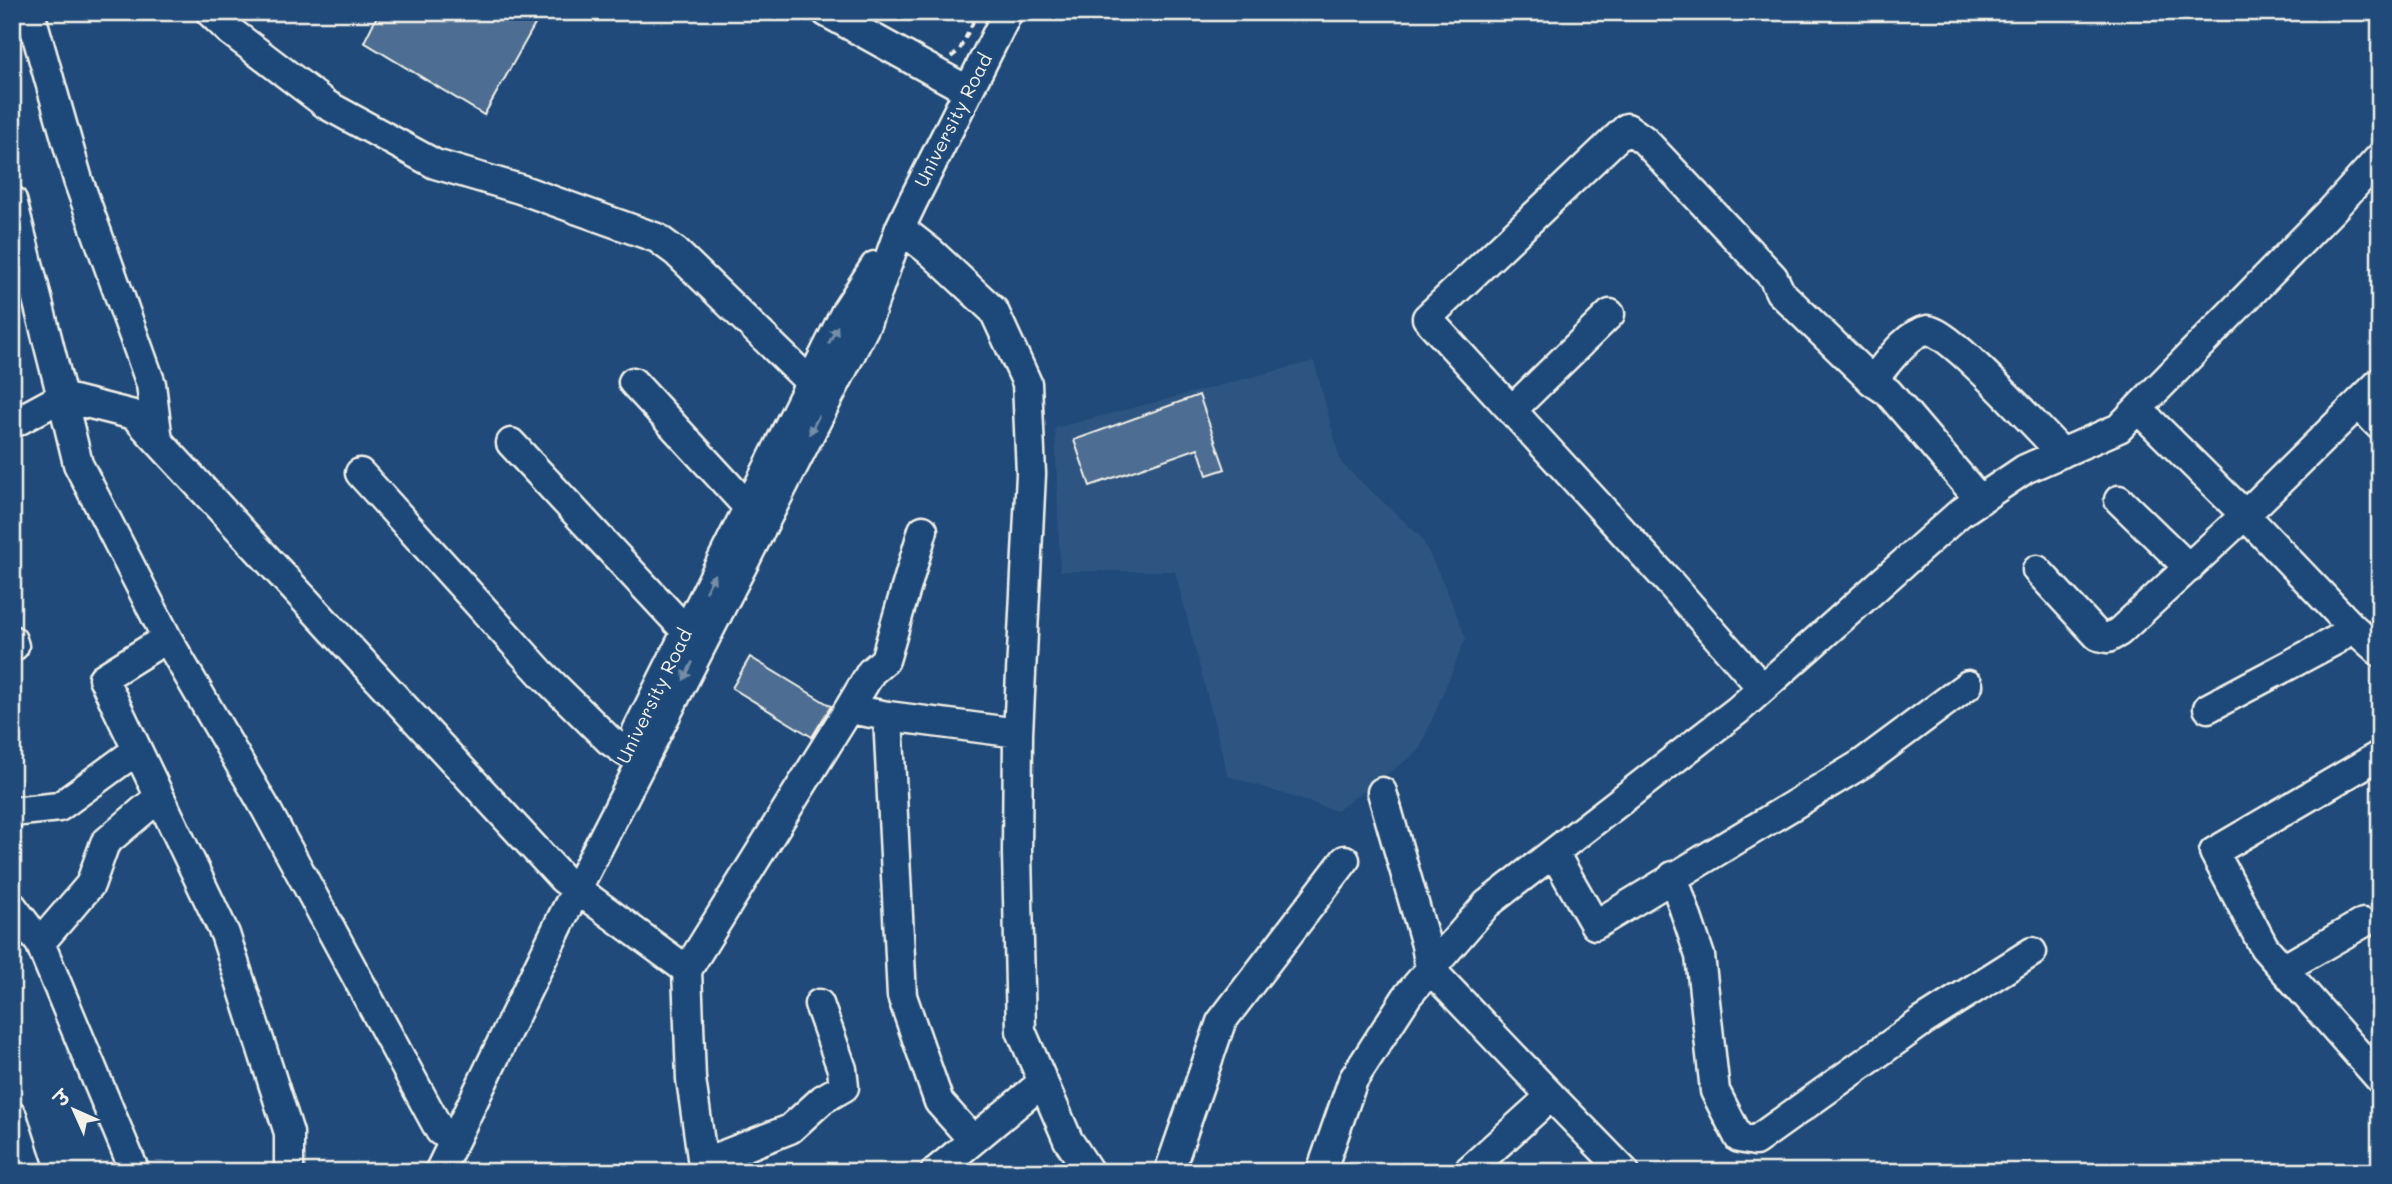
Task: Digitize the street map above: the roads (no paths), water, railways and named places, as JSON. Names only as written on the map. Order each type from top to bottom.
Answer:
[{"type":"street","points":[[30,12],[78,180],[151,384],[158,441]]},
{"type":"street","points":[[188,12],[220,45],[316,114],[436,179],[648,247],[676,252]]},
{"type":"street","points":[[210,12],[230,31],[327,106],[435,164],[520,189],[657,238],[676,252],[821,387]]},
{"type":"street","points":[[826,12],[967,90]]},
{"type":"street","name":"University Road","points":[[439,1172],[570,884],[626,752],[748,507],[821,387],[866,324],[900,228],[1008,12]]},
{"type":"street","points":[[1762,688],[1427,318],[1627,128],[1644,140],[1773,277],[1780,292],[1871,381],[1888,392],[1980,500]]},
{"type":"street","points":[[1321,1172],[1353,1080],[1408,995],[1487,904],[1762,688],[1960,513],[2025,469],[2119,428],[2333,209],[2380,157]]},
{"type":"street","points":[[12,200],[78,464],[167,638],[266,809],[440,1131]]},
{"type":"street","points":[[900,228],[932,253],[995,311],[1027,383],[1031,474],[1018,733],[1017,853],[1021,1031],[1068,1140],[1088,1172]]},
{"type":"street","points":[[1512,410],[1610,314]]},
{"type":"street","points":[[1871,381],[1910,338],[1924,331],[1935,330],[1959,348],[2062,453]]},
{"type":"street","points":[[633,382],[748,507]]},
{"type":"street","points":[[2037,570],[2098,636],[2108,638],[2119,632],[2245,515],[2380,382]]},
{"type":"street","name":"University Road","points":[[421,1172],[821,387]]},
{"type":"street","points":[[12,424],[62,397],[134,415],[570,884],[687,970]]},
{"type":"street","points":[[2358,404],[2380,426]]},
{"type":"street","points":[[2138,409],[2245,515],[2352,627],[2380,652]]},
{"type":"street","points":[[511,443],[686,631]]},
{"type":"street","points":[[360,473],[541,673],[609,740],[626,752]]},
{"type":"street","points":[[2119,500],[2189,568]]},
{"type":"street","points":[[819,1004],[842,1069],[844,1087],[823,1099],[790,1129],[704,1167],[691,1079],[687,970],[871,672],[885,660],[923,530]]},
{"type":"street","points":[[2208,709],[2336,640],[2352,627]]},
{"type":"street","points":[[167,638],[103,678],[225,934],[289,1133],[289,1172]]},
{"type":"street","points":[[1554,853],[1595,925],[1863,762],[1968,685]]},
{"type":"street","points":[[849,709],[1018,733]]},
{"type":"street","points":[[888,716],[902,996],[939,1102],[973,1140]]},
{"type":"street","points":[[12,812],[59,807],[137,750]]},
{"type":"street","points":[[2380,755],[2214,852],[2264,947],[2380,1079]]},
{"type":"street","points":[[1382,792],[1426,945],[1430,970],[1625,1172]]},
{"type":"street","points":[[40,943],[90,885],[106,843],[159,797]]},
{"type":"street","points":[[1169,1172],[1221,1022],[1345,860]]},
{"type":"street","points":[[1673,876],[1700,956],[1715,1091],[1739,1138],[1755,1141],[1923,1021],[2032,951]]},
{"type":"street","points":[[12,906],[40,943],[135,1172]]},
{"type":"street","points":[[2283,969],[2363,923]]},
{"type":"street","points":[[935,1172],[1043,1082]]},
{"type":"street","points":[[1467,1172],[1551,1096]]},
{"type":"street","points":[[12,1116],[30,1172]]}]
